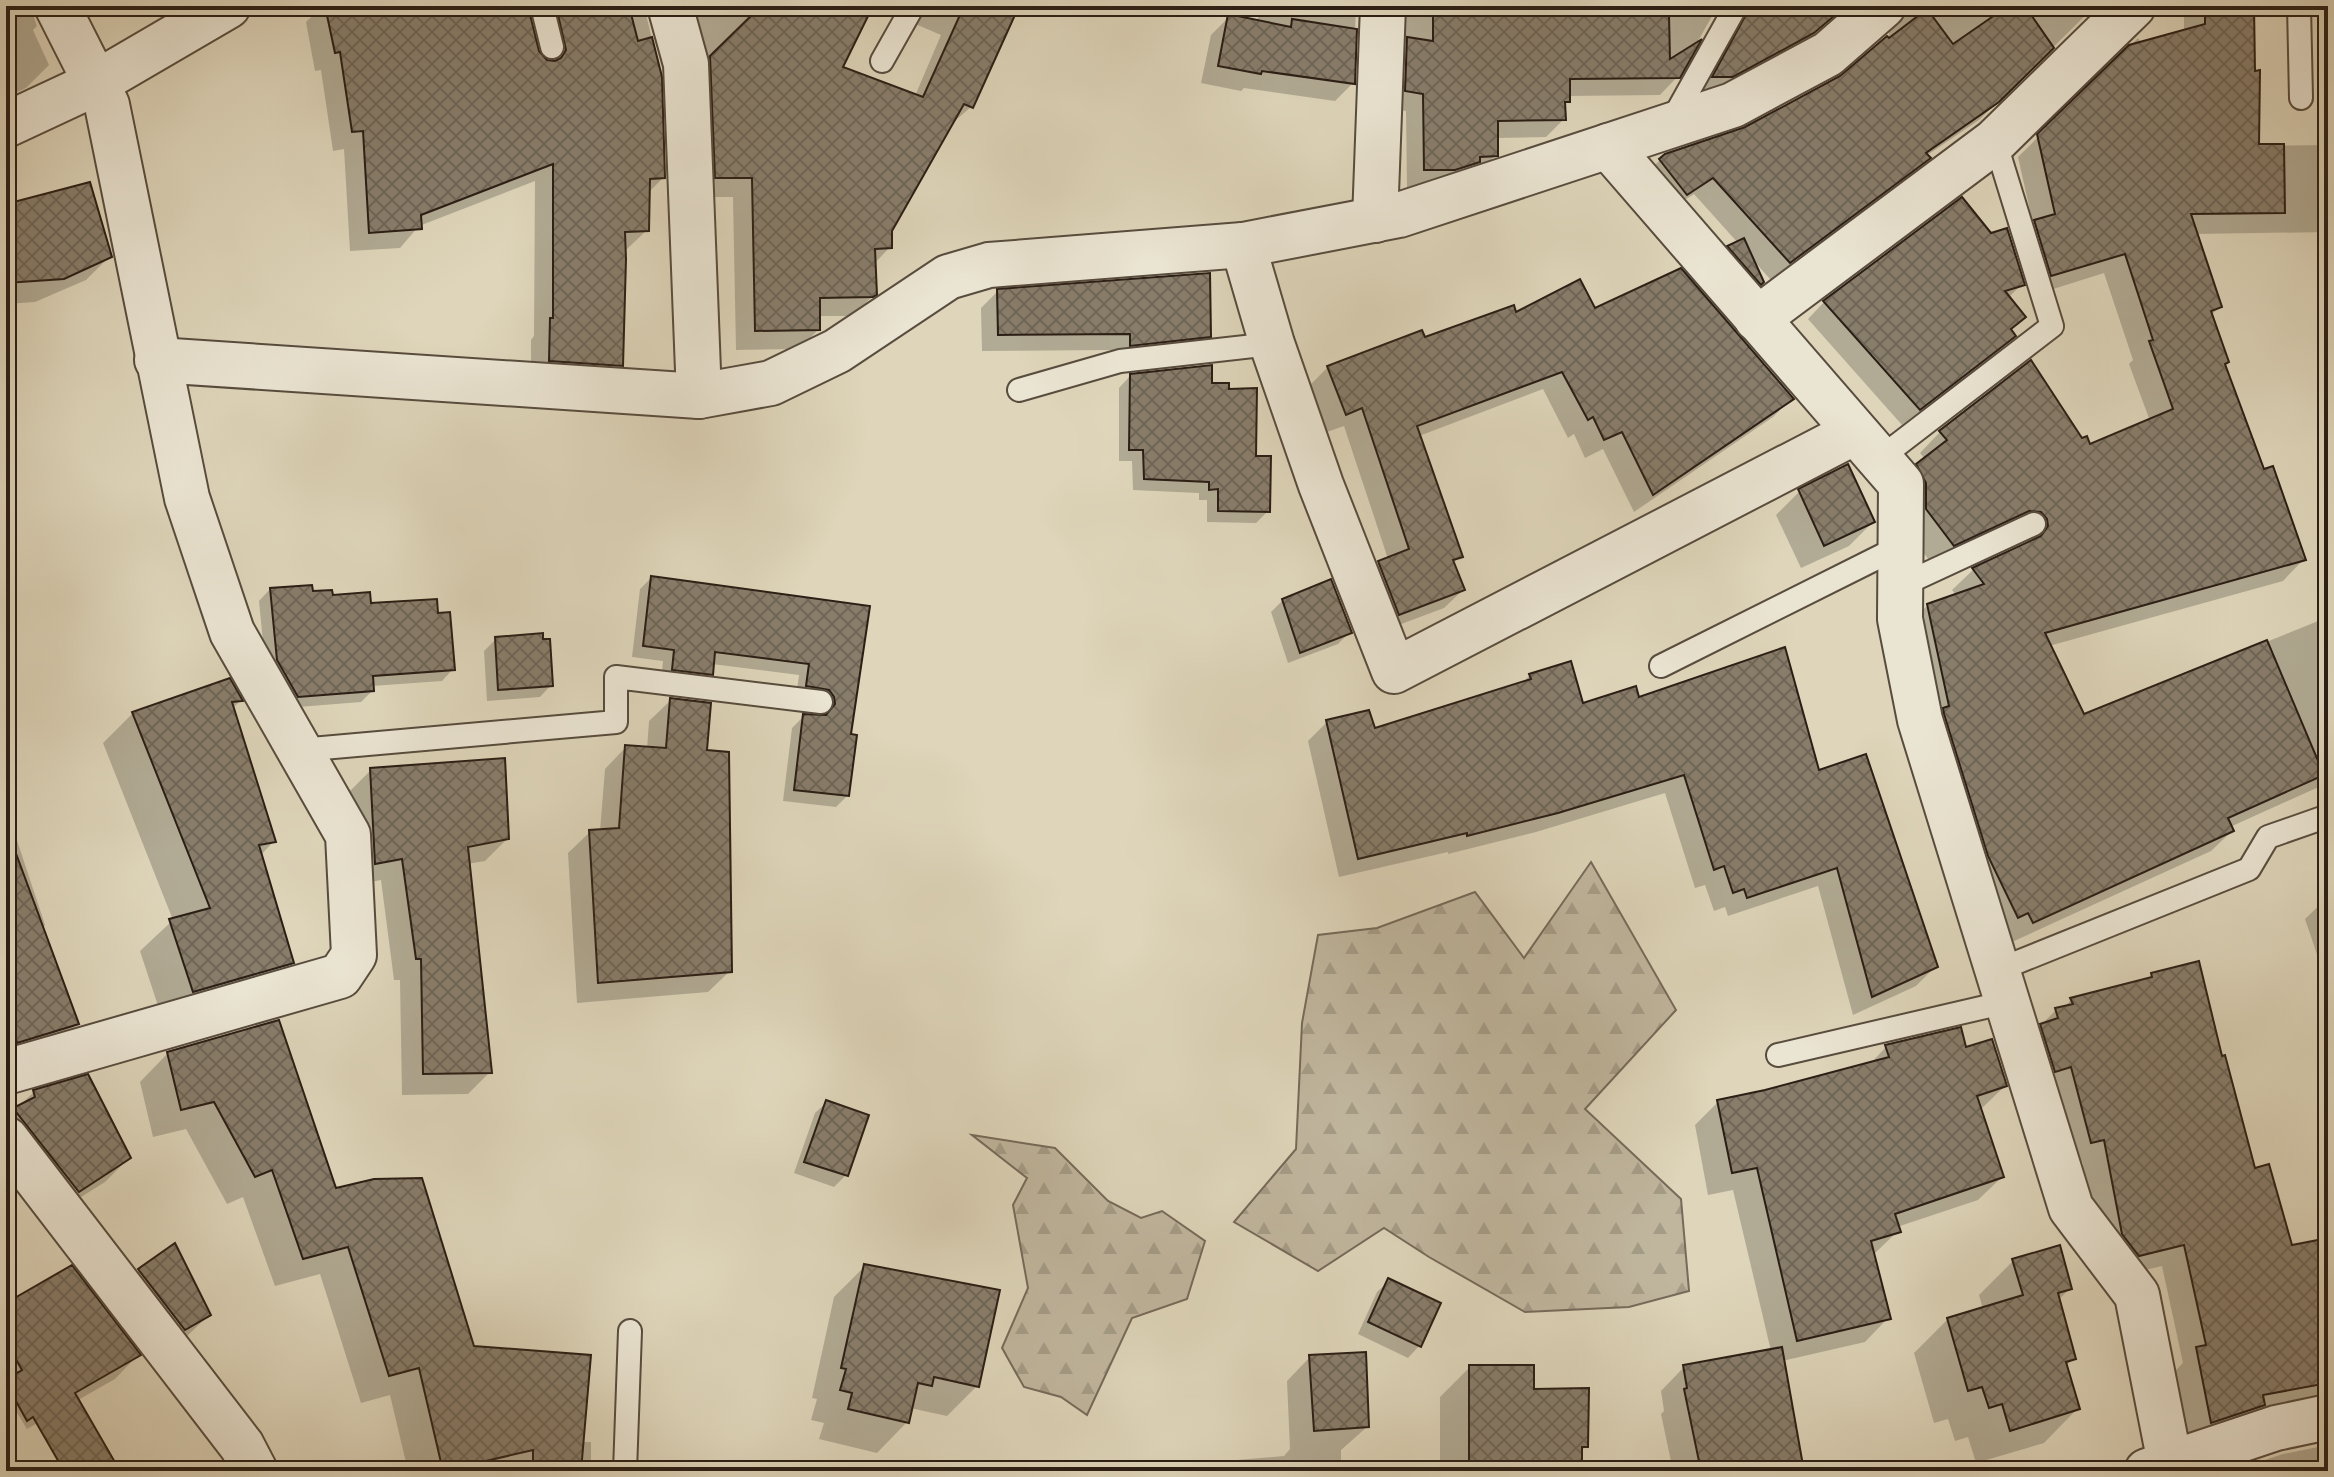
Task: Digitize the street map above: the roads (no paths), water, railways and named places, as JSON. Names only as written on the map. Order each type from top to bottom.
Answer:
[{"type":"street","points":[[6,1072],[340,976],[354,955],[348,835],[232,632],[187,498],[107,105],[57,6]]},
{"type":"street","points":[[6,125],[96,83],[228,6]]},
{"type":"street","points":[[670,6],[686,64],[699,396]]},
{"type":"street","points":[[1375,220],[1383,6]]},
{"type":"street","points":[[157,360],[699,396],[771,383],[837,351],[948,277],[989,265],[1243,245],[1399,215],[1733,105],[1828,54],[1883,6]]},
{"type":"street","points":[[1757,319],[1995,141],[2133,6]]},
{"type":"street","points":[[1608,146],[1901,484],[1900,619],[1920,720],[2071,1208],[2137,1295],[2159,1467],[2276,1428],[2328,1417]]},
{"type":"street","points":[[1243,245],[1272,344],[1321,485],[1394,671],[1867,445]]},
{"type":"street","points":[[6,1139],[242,1446],[255,1471]]},
{"type":"lane","points":[[542,6],[552,47]]},
{"type":"lane","points":[[882,61],[913,6]]},
{"type":"lane","points":[[1669,125],[1736,6]]},
{"type":"lane","points":[[2299,6],[2301,98]]},
{"type":"lane","points":[[1867,445],[2052,326],[1995,141]]},
{"type":"lane","points":[[1019,390],[1120,361],[1272,344]]},
{"type":"lane","points":[[1661,666],[1900,566],[2034,524]]},
{"type":"lane","points":[[300,750],[616,722],[616,677],[821,702]]},
{"type":"lane","points":[[1778,1055],[2002,986],[2249,869],[2268,837],[2328,816]]},
{"type":"lane","points":[[625,1471],[630,1331]]}]
